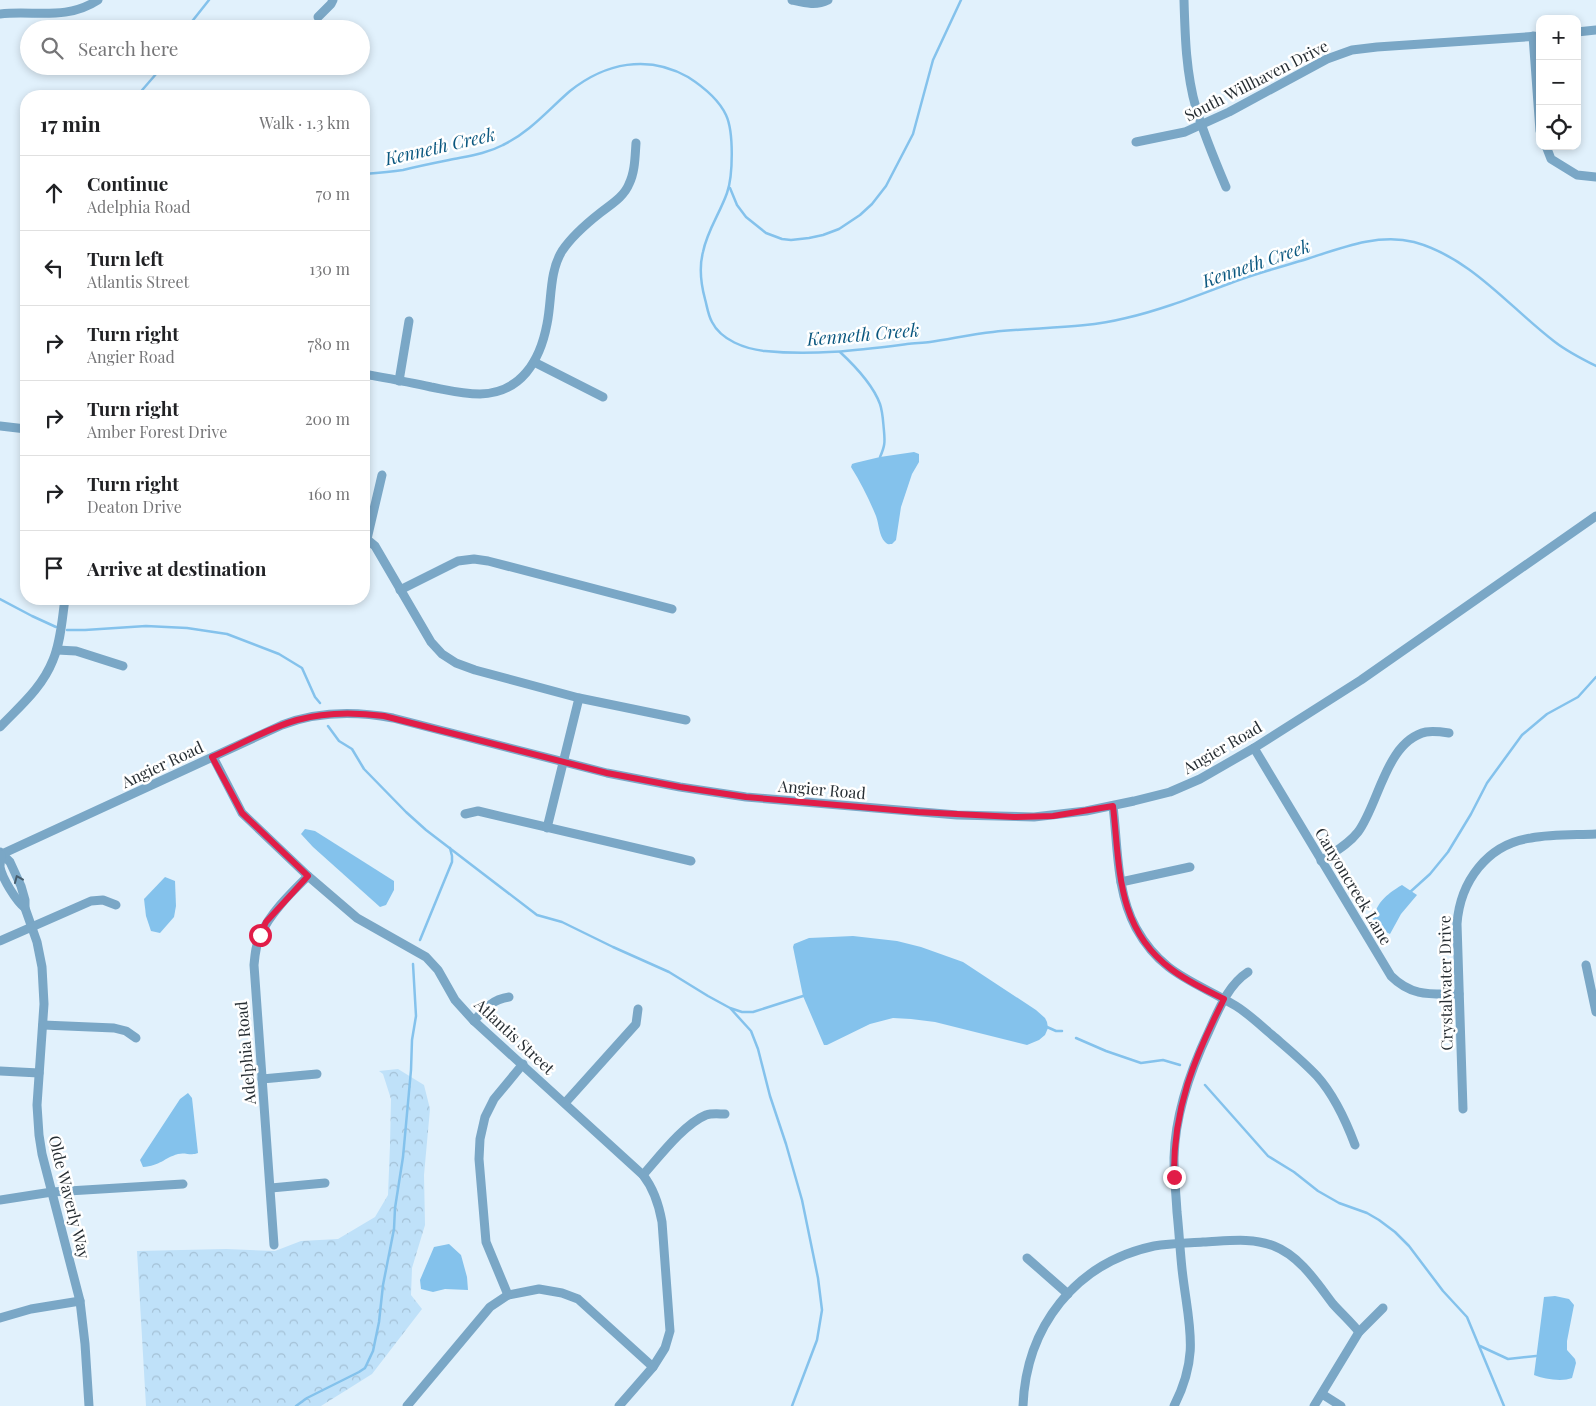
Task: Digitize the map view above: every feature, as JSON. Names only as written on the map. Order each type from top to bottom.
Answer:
[{"type":"street","points":[[0,14],[44,15],[66,12],[89,6],[98,0]]},
{"type":"street","points":[[318,17],[333,0]]},
{"type":"street","points":[[792,0],[809,4],[828,0]]},
{"type":"street","points":[[1184,0],[1186,41],[1196,107],[1206,140],[1226,187]]},
{"type":"street","points":[[1581,32],[1596,30]]},
{"type":"street","name":"South Willhaven Drive","points":[[1136,142],[1185,132],[1251,100],[1326,59],[1352,50],[1536,36]]},
{"type":"street","points":[[1537,60],[1539,105]]},
{"type":"street","points":[[370,375],[472,394],[496,392],[508,388],[523,376],[534,362],[545,334],[553,276],[561,252],[581,229],[627,189],[635,162],[636,143]]},
{"type":"street","points":[[1548,150],[1552,159],[1577,175],[1596,177]]},
{"type":"street","points":[[399,381],[409,321]]},
{"type":"street","points":[[534,362],[603,397]]},
{"type":"street","points":[[0,426],[20,428]]},
{"type":"street","points":[[370,519],[382,474]]},
{"type":"street","name":"Angier Road","points":[[0,854],[290,722],[318,715],[349,713],[402,720],[563,763],[633,779],[700,791],[780,801],[957,815],[1034,817],[1053,816],[1113,806],[1161,795],[1184,787],[1254,748],[1361,680],[1596,516]]},
{"type":"street","points":[[370,542],[375,546],[431,642],[442,654],[456,663],[475,670],[579,698],[686,720]]},
{"type":"street","points":[[400,590],[458,562],[474,559],[672,609]]},
{"type":"street","points":[[0,727],[41,682],[54,659],[63,605]]},
{"type":"street","points":[[57,650],[76,651],[123,666]]},
{"type":"street","points":[[547,828],[579,698]]},
{"type":"street","points":[[1321,861],[1358,832],[1368,815],[1386,772],[1404,746],[1423,733],[1449,733]]},
{"type":"street","name":"Canyoncreek Lane","points":[[1254,748],[1386,969],[1398,983],[1414,992],[1424,994],[1459,994]]},
{"type":"street","name":"Atlantis Street","points":[[212,757],[242,813],[308,876],[357,918],[426,956],[438,970],[455,1000],[474,1021],[643,1174],[659,1206],[662,1222],[670,1331],[665,1348],[653,1367],[618,1406]]},
{"type":"street","points":[[1113,806],[1123,894],[1132,919],[1148,947],[1160,960],[1182,977],[1224,999],[1249,1015],[1317,1076],[1326,1087],[1347,1124],[1355,1145]]},
{"type":"street","points":[[465,814],[478,811],[691,861]]},
{"type":"street","name":"Crystalwater Drive","points":[[1463,1109],[1457,924],[1458,908],[1465,888],[1477,869],[1492,854],[1517,841],[1544,836],[1596,834]]},
{"type":"street","name":"Olde Waverly Way","points":[[0,854],[0,867],[8,886],[19,904],[25,908],[32,927],[44,977],[45,995],[37,1106],[39,1134],[42,1154],[80,1301],[89,1406]]},
{"type":"street","points":[[1121,882],[1190,867]]},
{"type":"street","name":"Adelphia Road","points":[[274,1245],[254,964],[260,935],[266,922],[308,876]]},
{"type":"street","points":[[0,942],[91,901],[102,900],[116,905]]},
{"type":"street","points":[[1586,965],[1596,1012]]},
{"type":"street","points":[[1174,1406],[1181,1393],[1191,1350],[1190,1326],[1182,1268],[1174,1158],[1178,1123],[1192,1068],[1224,999],[1239,978],[1248,972]]},
{"type":"street","points":[[474,1021],[492,1002],[500,998],[509,997]]},
{"type":"street","points":[[566,1103],[636,1024],[638,1009]]},
{"type":"street","points":[[43,1025],[114,1028],[126,1031],[136,1038]]},
{"type":"street","points":[[508,1295],[486,1242],[479,1159],[480,1139],[485,1117],[494,1099],[522,1064]]},
{"type":"street","points":[[0,1071],[39,1073]]},
{"type":"street","points":[[262,1078],[317,1074]]},
{"type":"street","points":[[643,1174],[682,1132],[700,1118],[708,1115],[725,1114]]},
{"type":"street","points":[[270,1188],[325,1183]]},
{"type":"street","points":[[0,1200],[52,1192],[183,1184]]},
{"type":"street","points":[[1023,1406],[1026,1376],[1035,1344],[1047,1320],[1068,1294],[1093,1272],[1125,1255],[1155,1246],[1240,1240],[1258,1241],[1275,1246],[1294,1259],[1316,1281],[1334,1305],[1359,1332]]},
{"type":"street","points":[[1027,1258],[1068,1294]]},
{"type":"street","points":[[407,1406],[490,1307],[508,1295],[539,1289],[562,1293],[578,1299],[653,1367]]},
{"type":"street","points":[[0,1318],[31,1309],[80,1301]]},
{"type":"street","points":[[1314,1406],[1346,1350],[1359,1332],[1383,1308]]},
{"type":"street","points":[[1322,1394],[1341,1406]]},
{"type":"green space","points":[[398,1069],[424,1085],[430,1109],[424,1175],[425,1225],[412,1268],[411,1295],[422,1309],[372,1374],[321,1406],[146,1406],[137,1251],[226,1249],[275,1251],[301,1241],[338,1239],[375,1217],[388,1195],[390,1145],[391,1099],[383,1074],[379,1071]]},
{"type":"water","points":[[914,452],[919,454],[919,462],[912,474],[901,507],[896,540],[892,544],[887,544],[881,537],[877,519],[851,467],[852,464],[880,457]]},
{"type":"water","points":[[305,829],[315,831],[394,881],[394,890],[386,905],[380,907],[313,847],[301,834]]},
{"type":"water","points":[[165,877],[175,881],[176,906],[174,917],[160,933],[151,931],[146,916],[144,899]]},
{"type":"water","points":[[1402,885],[1417,895],[1401,914],[1390,934],[1372,921],[1376,909],[1382,900]]},
{"type":"water","points":[[853,936],[897,941],[921,947],[963,962],[1036,1010],[1045,1018],[1048,1028],[1045,1035],[1027,1045],[935,1022],[893,1018],[870,1024],[824,1045],[803,996],[793,947],[794,944],[809,938]]},
{"type":"water","points":[[188,1093],[192,1098],[198,1153],[178,1154],[158,1164],[143,1167],[140,1160],[180,1099]]},
{"type":"water","points":[[449,1244],[461,1255],[467,1277],[468,1290],[445,1289],[433,1292],[421,1289],[420,1280],[434,1247]]},
{"type":"water","points":[[1555,1296],[1569,1299],[1574,1305],[1567,1350],[1576,1363],[1572,1378],[1563,1380],[1548,1379],[1534,1375],[1544,1297]]},
{"type":"waterway","name":"Kenneth Creek","points":[[193,20],[209,0]]},
{"type":"waterway","points":[[730,188],[737,205],[746,217],[766,233],[782,239],[791,240],[823,235],[839,229],[860,215],[872,204],[886,186],[913,134],[933,60],[961,0]]},
{"type":"waterway","name":"Kenneth Creek","points":[[370,174],[403,170],[490,151],[522,134],[583,81],[612,68],[642,64],[658,66],[673,70],[699,85],[719,104],[729,123],[732,154],[731,176],[727,193],[705,244],[701,276],[712,322],[727,339],[742,346],[757,350],[783,352],[836,352],[930,342],[993,332],[1109,322],[1155,310],[1247,277],[1346,246],[1387,239],[1414,242],[1435,249],[1454,260],[1489,285],[1555,342],[1596,366]]},
{"type":"waterway","name":"Kenneth Creek","points":[[142,90],[155,75]]},
{"type":"waterway","points":[[840,352],[868,383],[880,404],[884,438],[884,447],[880,457]]},
{"type":"waterway","points":[[0,599],[56,627]]},
{"type":"waterway","points":[[67,630],[146,626],[187,628],[227,634],[279,654],[302,668],[315,697],[320,703]]},
{"type":"waterway","points":[[1409,893],[1430,874],[1448,852],[1487,783],[1522,735],[1547,714],[1578,697],[1596,677]]},
{"type":"waterway","points":[[328,726],[339,741],[352,749],[364,769],[406,812],[426,830],[537,915],[562,922],[669,972],[708,996],[742,1012],[753,1012],[806,996]]},
{"type":"waterway","points":[[420,940],[452,862],[450,848]]},
{"type":"waterway","points":[[296,1406],[307,1398],[365,1368],[373,1351],[394,1229],[395,1208],[403,1157],[412,1040],[416,1016],[413,964]]},
{"type":"waterway","points":[[731,1009],[751,1031],[758,1049],[770,1096],[802,1200],[818,1278],[822,1310],[817,1340],[792,1406]]},
{"type":"waterway","points":[[1047,1027],[1056,1031],[1062,1031]]},
{"type":"waterway","points":[[1076,1038],[1141,1063],[1163,1060],[1180,1065]]},
{"type":"waterway","points":[[1205,1085],[1268,1156],[1294,1172],[1318,1191],[1339,1203],[1367,1213],[1379,1220],[1409,1246],[1443,1291],[1467,1317],[1504,1406]]},
{"type":"waterway","points":[[1480,1346],[1508,1359],[1536,1356]]},
{"type":"route","points":[[260,935],[266,922],[308,876],[242,813],[212,757],[282,725],[318,715],[349,713],[384,716],[633,779],[780,801],[957,815],[1014,817],[1053,816],[1113,806],[1123,894],[1137,929],[1148,947],[1160,960],[1182,977],[1224,999],[1196,1058],[1188,1080],[1175,1141],[1174,1177]]}]
